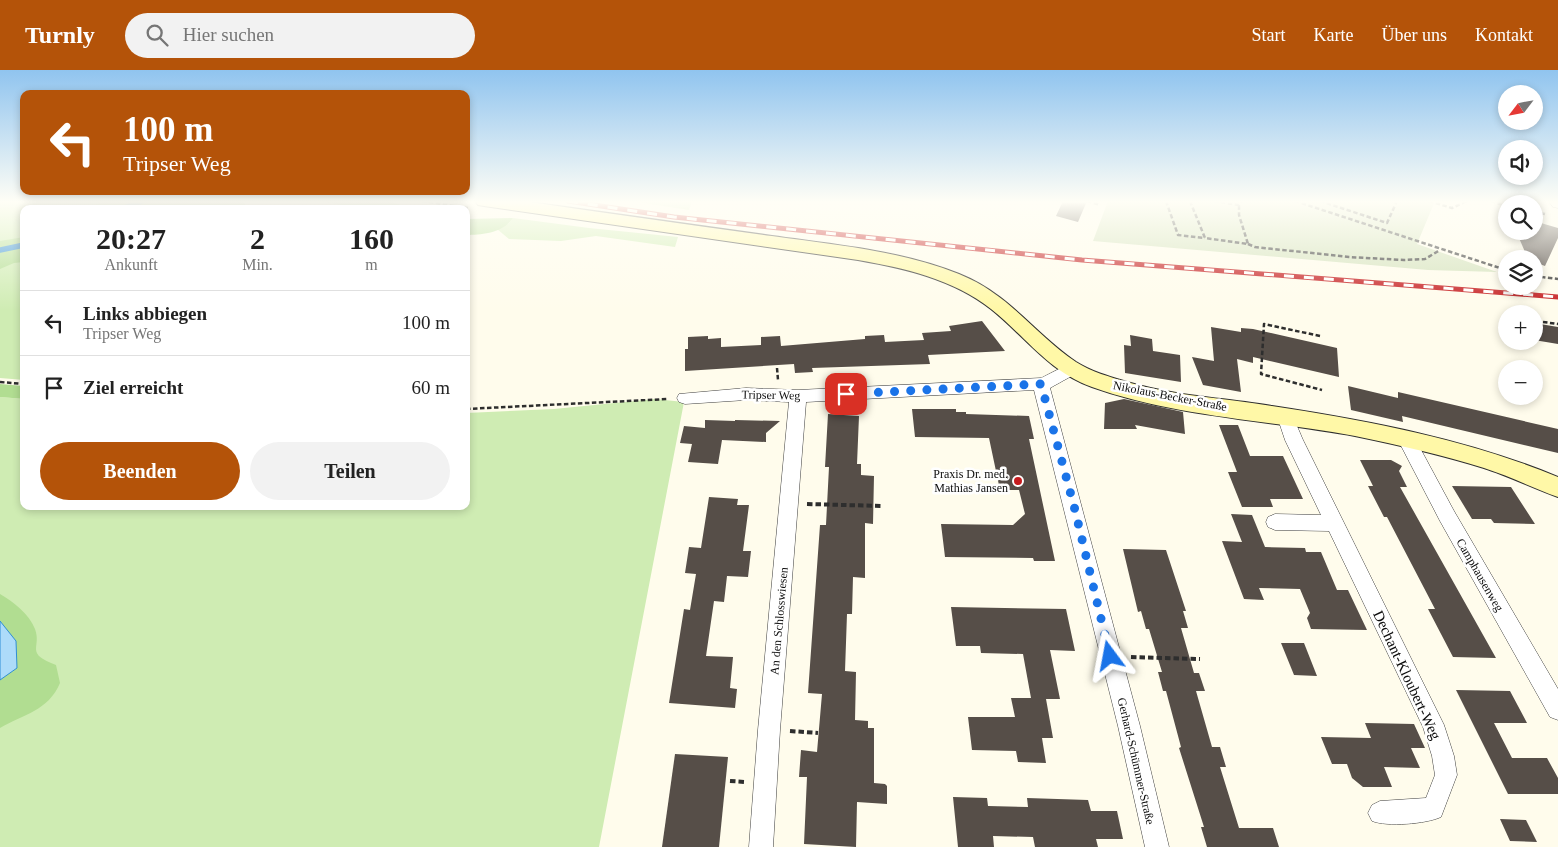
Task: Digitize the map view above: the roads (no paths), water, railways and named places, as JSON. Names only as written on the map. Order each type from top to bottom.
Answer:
[{"type":"main road","name":"Nikolaus-Becker-Straße","points":[[728,237],[851,253],[916,266],[963,283],[986,296],[1005,310],[1054,356],[1071,369],[1089,378],[1126,390],[1406,438],[1480,457],[1527,473],[1558,487]]},
{"type":"street","name":"Tripser Weg","points":[[685,398],[746,394],[798,396],[1041,384],[1071,369]]},
{"type":"street","name":"Gerhard-Schümmer-Straße","points":[[1041,384],[1074,506],[1129,726],[1156,847]]},
{"type":"street","name":"An den Schlosswiesen","points":[[762,847],[769,730],[798,396]]},
{"type":"street","name":"Dechant-Kloubert-Weg","points":[[1285,416],[1294,440],[1433,725],[1444,756],[1446,775],[1432,809],[1380,813]]},
{"type":"street","name":"Camphausenweg","points":[[1406,438],[1446,516],[1558,710]]},
{"type":"street","points":[[1275,522],[1334,523]]},
{"type":"water","points":[[0,621],[16,641],[17,668],[0,680]]},
{"type":"waterway","points":[[0,250],[20,246]]},
{"type":"railway","points":[[866,237],[1082,260],[1558,297]]},
{"type":"place","name":"Praxis Dr. med. Mathias Jansen","points":[[1018,481]]}]
